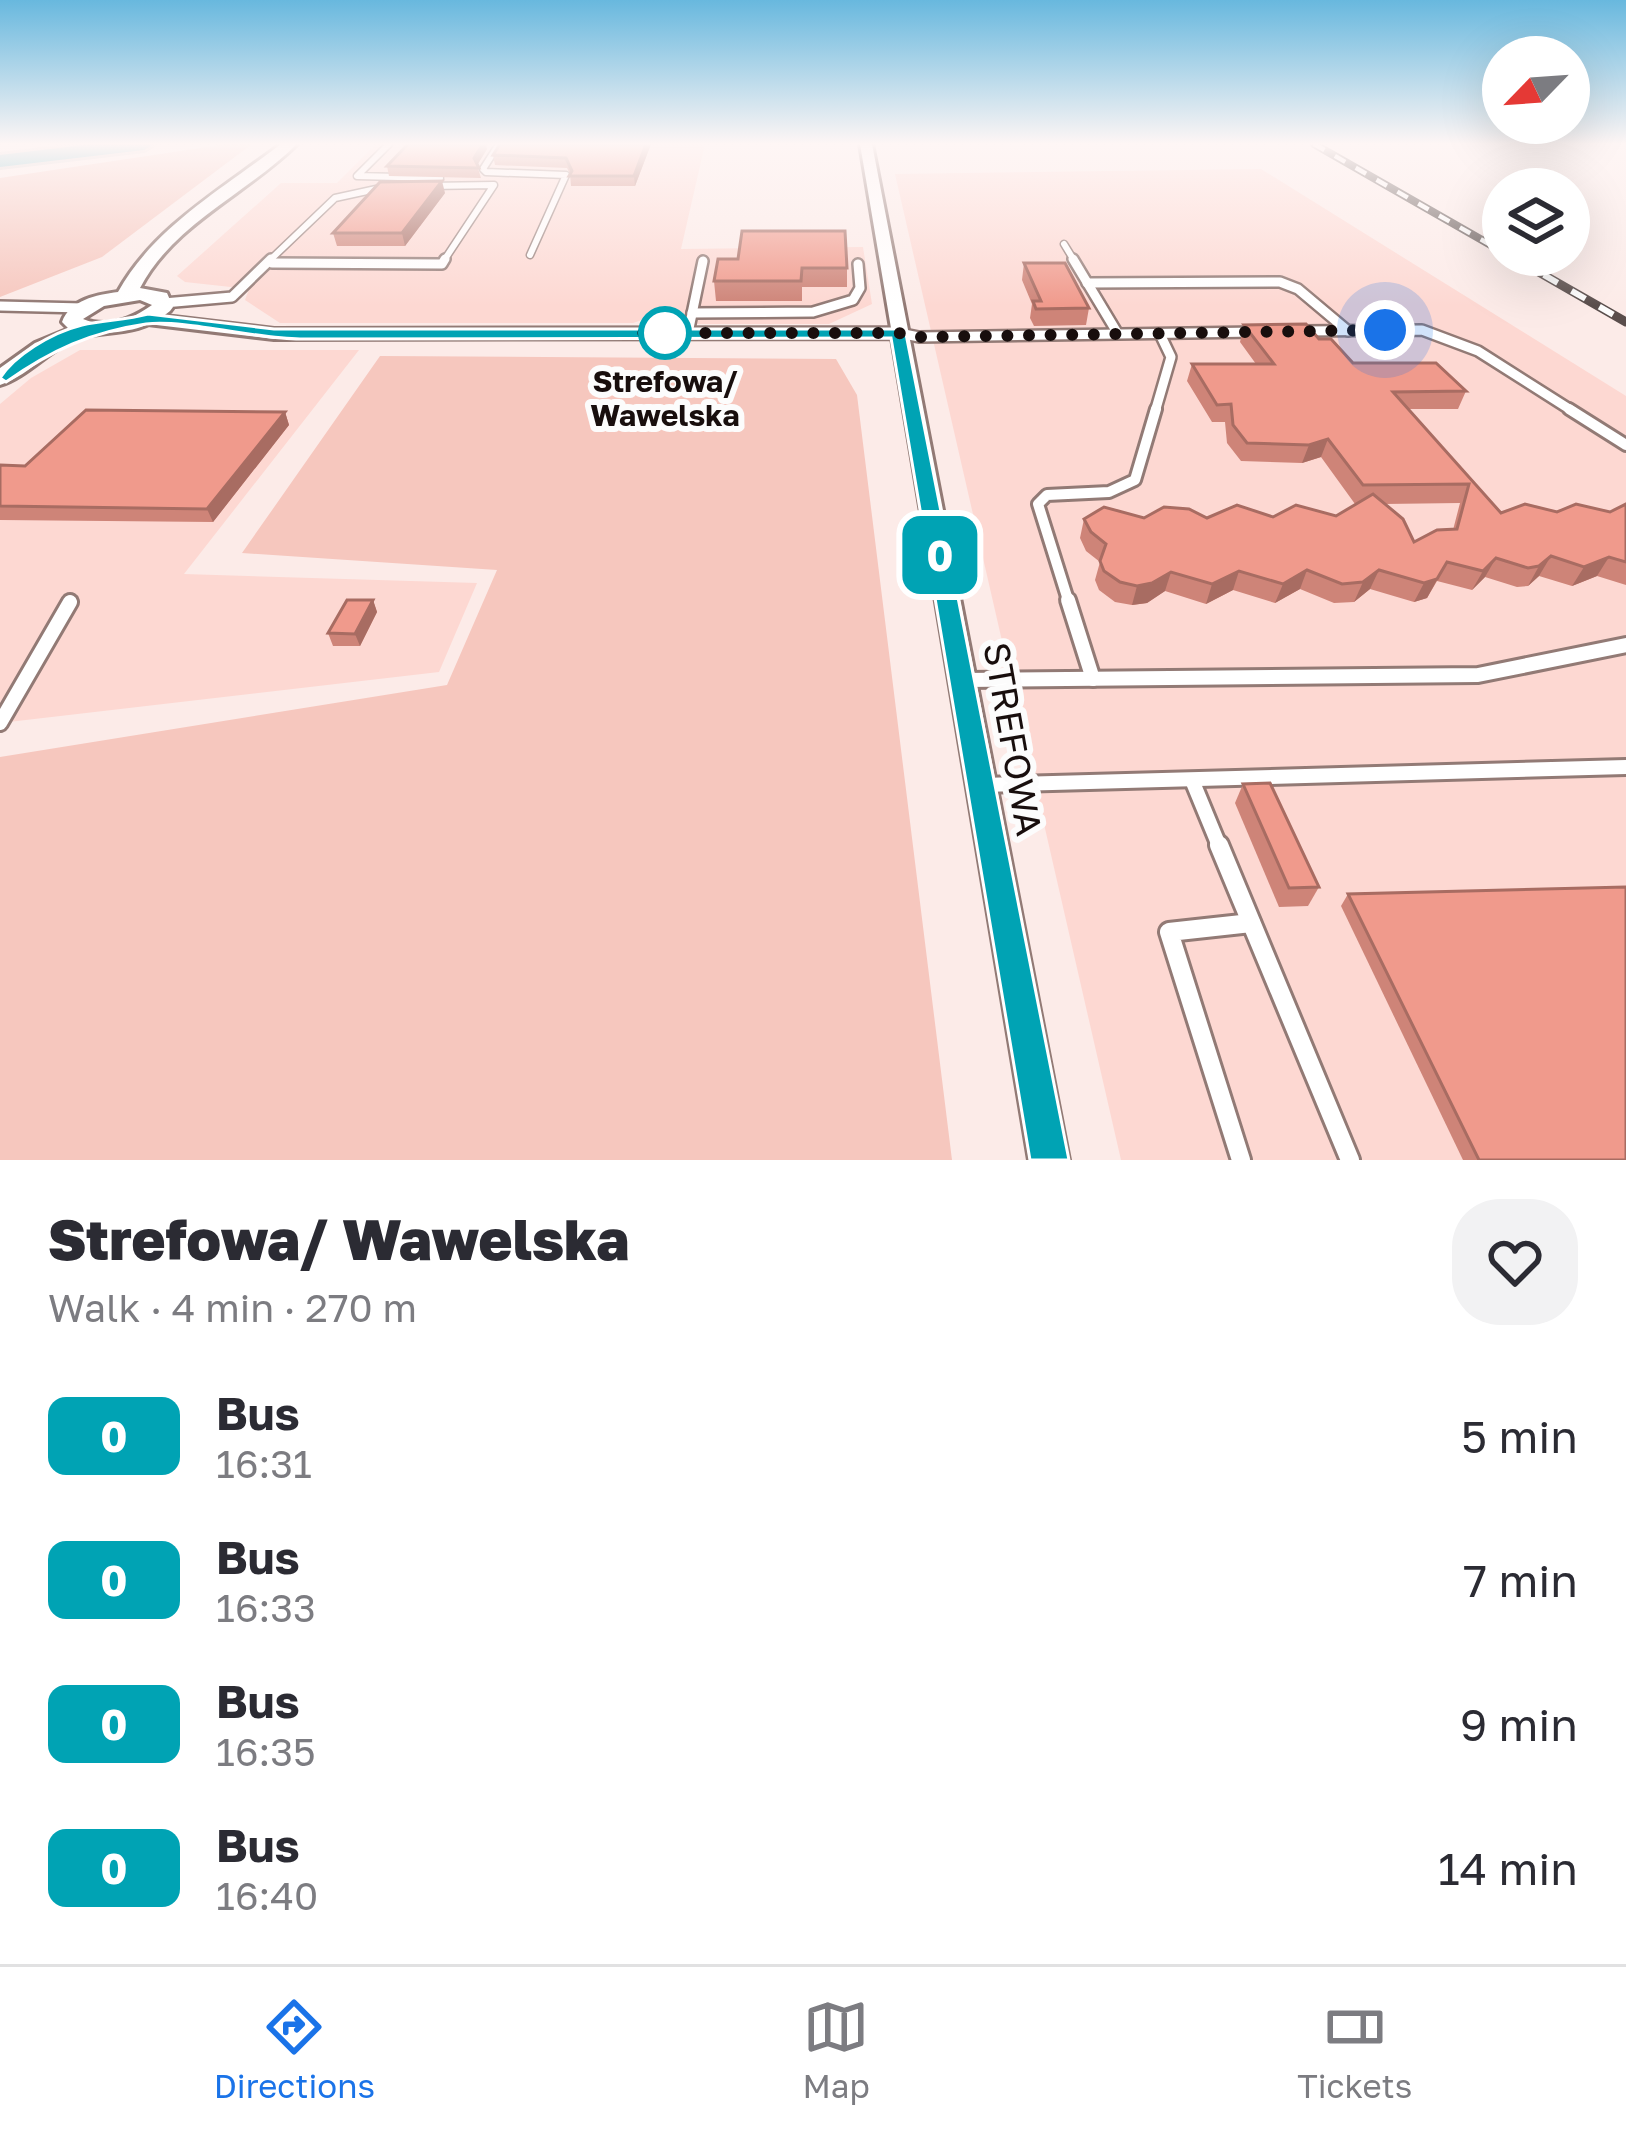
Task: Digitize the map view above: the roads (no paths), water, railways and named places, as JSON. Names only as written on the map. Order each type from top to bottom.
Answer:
[{"type":"street","points":[[126,295],[141,267],[223,198]]},
{"type":"street","name":"STREFOWA","points":[[875,198],[1049,1160]]},
{"type":"street","points":[[0,378],[84,318],[126,295],[152,295],[156,311]]},
{"type":"street","points":[[84,318],[116,328],[156,311],[274,334],[899,333]]},
{"type":"lane","points":[[156,311],[232,297],[335,198]]},
{"type":"lane","points":[[272,263],[442,264],[485,198]]},
{"type":"lane","points":[[530,255],[556,198]]},
{"type":"lane","points":[[1064,244],[1118,334]]},
{"type":"lane","points":[[688,333],[703,262]]},
{"type":"lane","points":[[692,313],[813,312],[853,300],[860,288],[858,264]]},
{"type":"lane","points":[[1088,284],[1280,282],[1298,290],[1348,331]]},
{"type":"lane","points":[[0,306],[84,318]]},
{"type":"lane","points":[[899,333],[920,337],[1422,330],[1478,351],[1626,445]]},
{"type":"lane","points":[[1093,680],[1038,504],[1047,495],[1109,492],[1135,480],[1171,357],[1160,334]]},
{"type":"lane","points":[[0,723],[70,602]]},
{"type":"lane","points":[[963,680],[1478,675],[1626,646]]},
{"type":"lane","points":[[982,785],[1626,767]]},
{"type":"lane","points":[[1192,780],[1350,1160]]},
{"type":"lane","points":[[1240,1160],[1169,932],[1251,923]]},
{"type":"railway","points":[[1409,198],[1482,240]]},
{"type":"railway","points":[[1546,276],[1626,322]]},
{"type":"place","name":"Strefowa/ Wawelska","points":[[665,333]]}]
